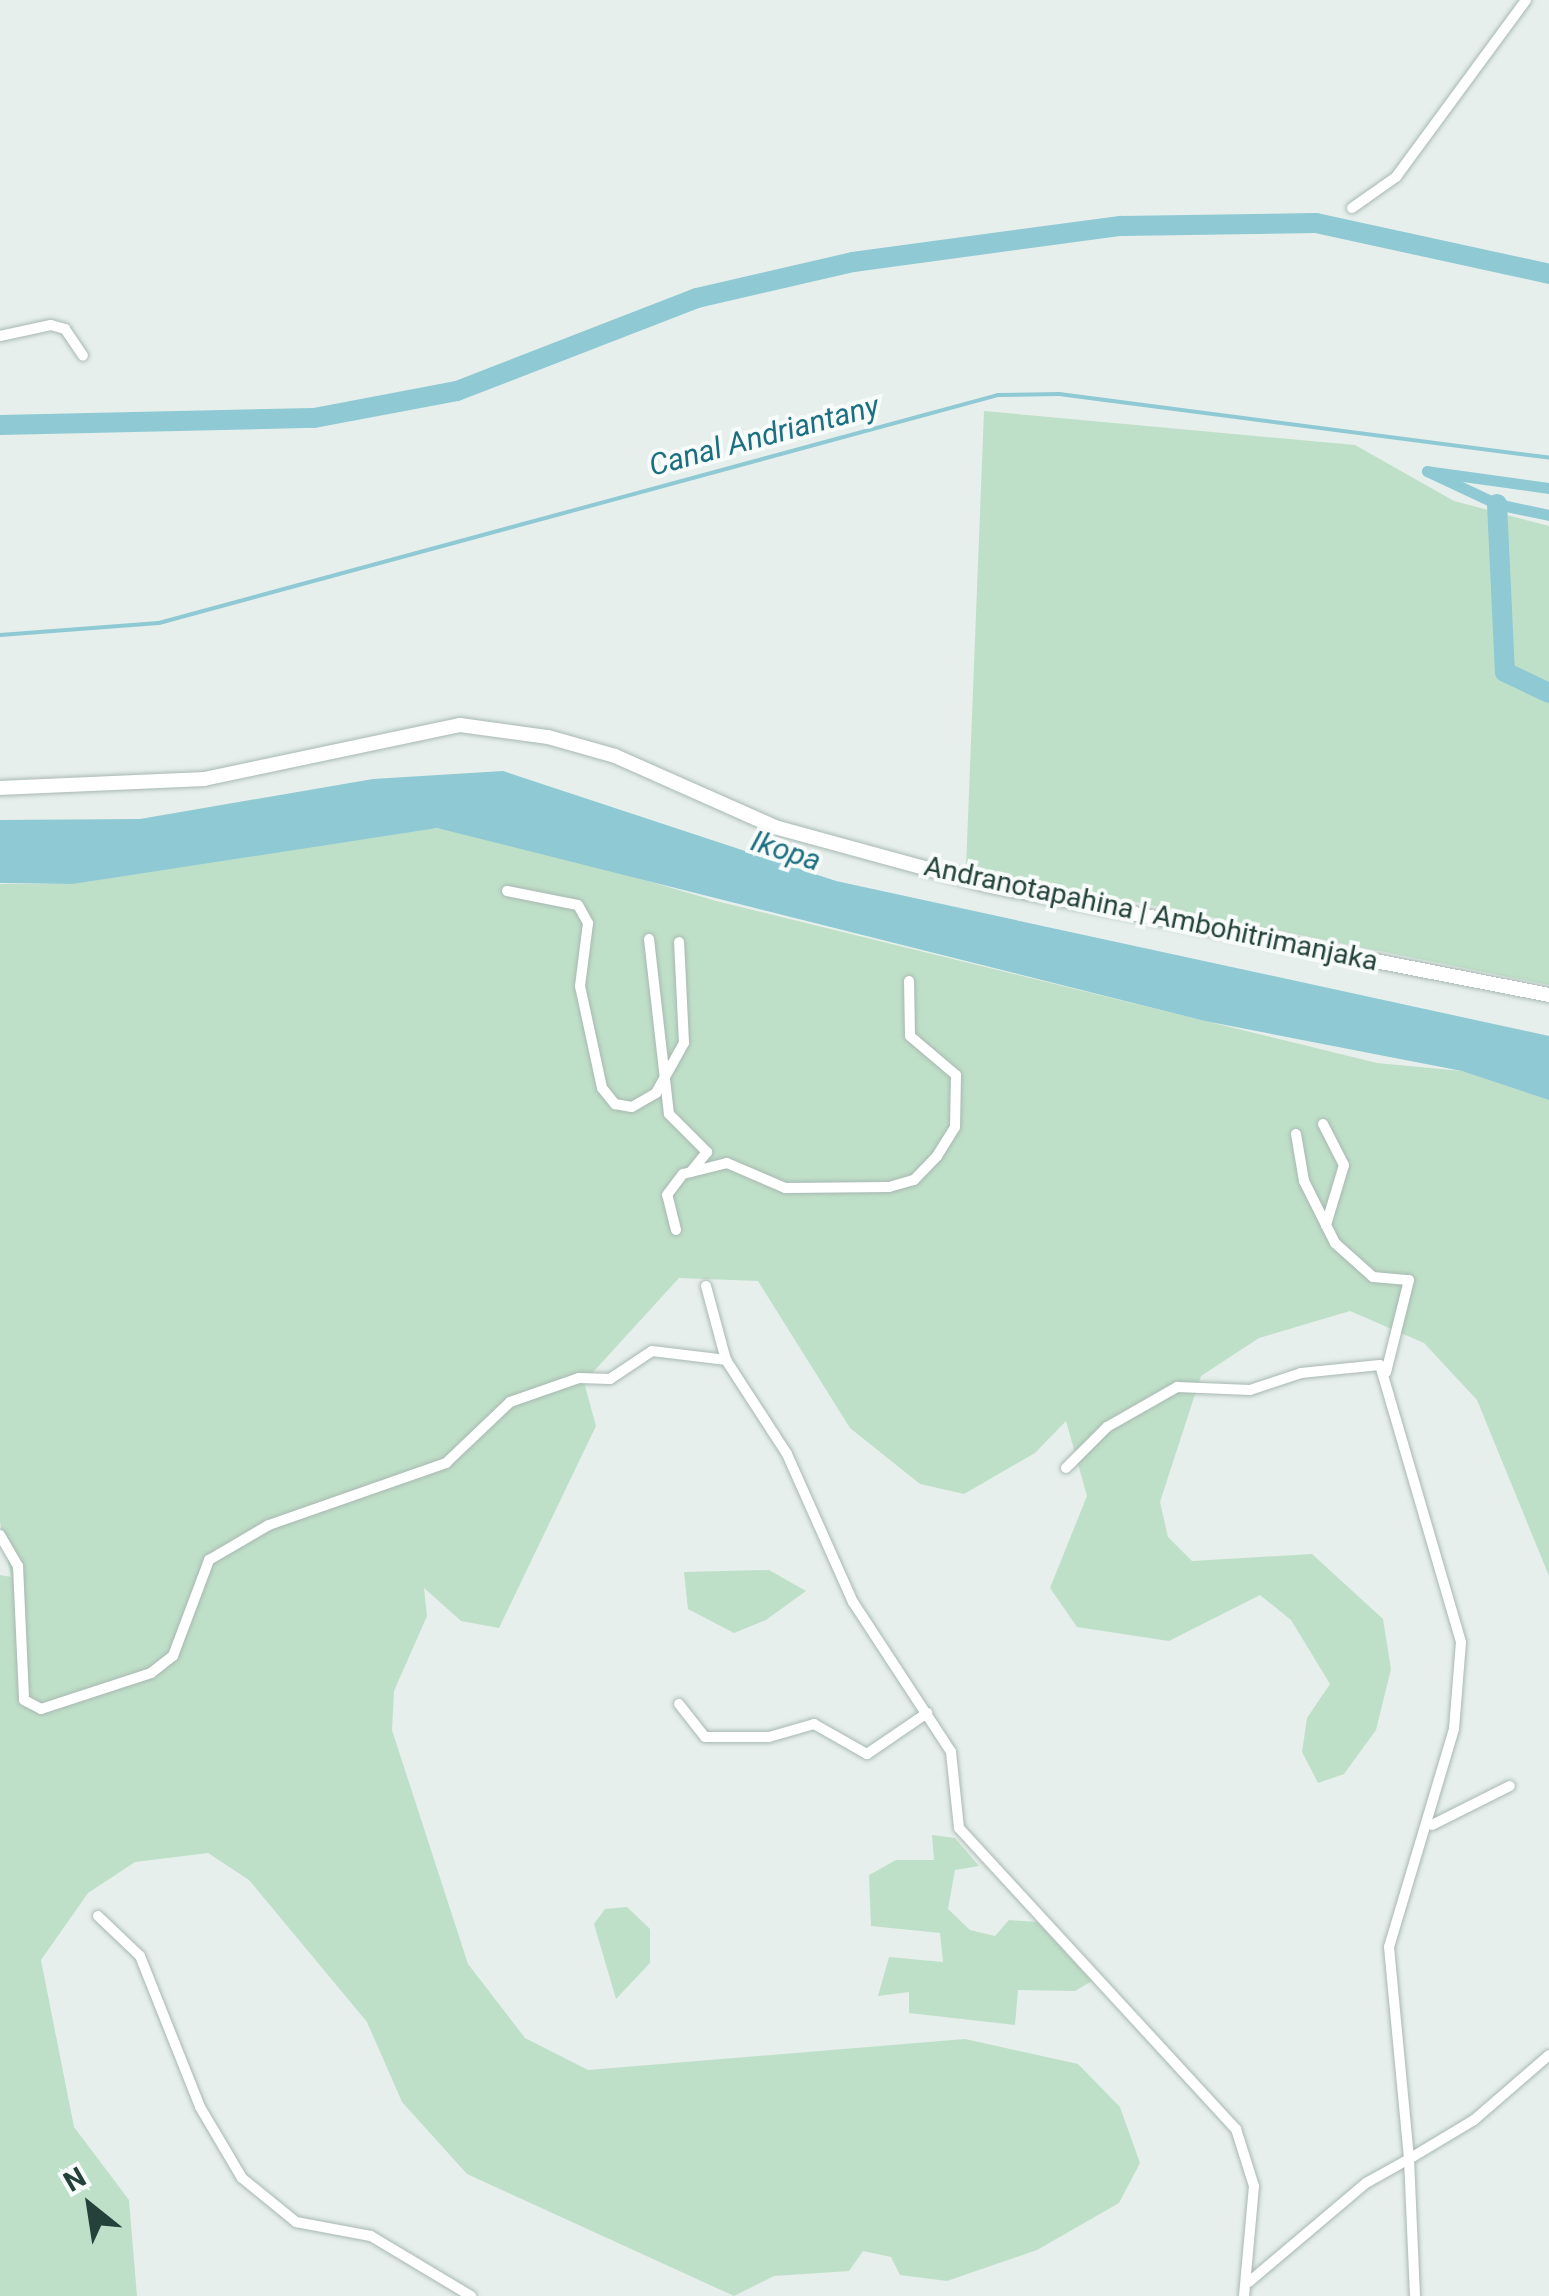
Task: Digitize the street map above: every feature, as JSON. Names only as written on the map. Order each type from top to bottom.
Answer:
[{"type":"main road","name":"Andranotapahina | Ambohitrimanjaka","points":[[0,788],[204,779],[460,725],[548,737],[615,756],[775,827],[987,885],[1549,995]]},
{"type":"street","points":[[1352,208],[1396,177],[1526,0]]},
{"type":"street","points":[[0,336],[50,325],[66,329],[83,356]]},
{"type":"street","points":[[506,890],[578,905],[588,923],[580,986],[602,1088],[632,1108],[664,1082],[684,1043],[679,942]]},
{"type":"street","points":[[649,939],[669,1114],[706,1152],[668,1195],[676,1230]]},
{"type":"street","points":[[691,1172],[727,1162],[785,1188],[914,1180],[955,1127],[956,1075],[910,1036],[910,982]]},
{"type":"street","points":[[1323,1124],[1344,1165],[1326,1226]]},
{"type":"street","points":[[1296,1134],[1304,1181],[1326,1226],[1373,1277],[1409,1280],[1386,1372],[1438,1585],[1461,1642],[1464,1682],[1389,1947],[1410,2159],[1415,2296]]},
{"type":"street","points":[[706,1286],[726,1360],[786,1454],[853,1602],[951,1752],[959,1828],[1236,2128],[1254,2186],[1244,2296]]},
{"type":"street","points":[[0,1534],[18,1566],[24,1700],[41,1709],[151,1673],[173,1656],[210,1560],[270,1525],[446,1463],[510,1402],[579,1378],[610,1378],[652,1351],[726,1360]]},
{"type":"street","points":[[1066,1468],[1106,1427],[1176,1387],[1250,1390],[1350,1365],[1386,1372]]},
{"type":"street","points":[[679,1704],[704,1737],[769,1737],[814,1724],[867,1754],[927,1713]]},
{"type":"street","points":[[1392,1990],[1396,1935],[1435,1817],[1510,1786]]},
{"type":"street","points":[[98,1916],[140,1956],[200,2107],[242,2178],[296,2222],[371,2236],[471,2296]]},
{"type":"street","points":[[1248,2282],[1366,2183],[1474,2120],[1549,2055]]},
{"type":"green space","points":[[984,411],[1355,445],[1454,501],[1549,526],[1549,985],[966,868]]},
{"type":"green space","points":[[419,828],[471,829],[716,901],[1377,1063],[1473,1072],[1549,1100],[1549,1576],[1477,1400],[1424,1343],[1350,1311],[1259,1338],[1201,1376],[1160,1502],[1168,1537],[1192,1561],[1312,1554],[1383,1619],[1391,1669],[1376,1730],[1344,1774],[1318,1783],[1302,1752],[1307,1718],[1330,1684],[1291,1620],[1260,1595],[1169,1641],[1077,1627],[1050,1588],[1087,1496],[1066,1421],[1035,1453],[964,1494],[920,1484],[850,1428],[758,1281],[679,1278],[584,1382],[596,1426],[499,1628],[461,1621],[424,1588],[427,1616],[394,1691],[392,1730],[468,1964],[525,2038],[588,2070],[965,2039],[1078,2064],[1120,2107],[1140,2163],[1119,2203],[1037,2250],[947,2281],[900,2275],[891,2257],[863,2251],[849,2271],[774,2276],[734,2296],[467,2174],[402,2102],[367,2022],[249,1880],[208,1853],[135,1862],[88,1893],[41,1960],[74,2127],[129,2200],[137,2296],[0,2296],[0,1575],[11,1577],[0,1522],[0,884],[73,884]]},
{"type":"green space","points":[[769,1570],[806,1591],[766,1620],[734,1633],[688,1609],[684,1572]]},
{"type":"green space","points":[[932,1835],[955,1838],[979,1866],[955,1870],[948,1909],[970,1930],[995,1936],[1009,1920],[1037,1922],[1092,1981],[1075,1991],[1018,1990],[1015,2025],[909,2013],[909,1992],[878,1996],[889,1957],[943,1962],[940,1933],[871,1926],[869,1875],[896,1860],[934,1860]]},
{"type":"green space","points":[[627,1907],[650,1929],[650,1963],[616,1999],[594,1924],[605,1909]]},
{"type":"water","points":[[503,771],[836,881],[1549,1036],[1549,1100],[1462,1071],[1205,1021],[437,828],[73,884],[0,883],[0,820],[140,819],[373,779]]},
{"type":"waterway","points":[[0,425],[314,418],[457,391],[697,298],[853,262],[1121,226],[1316,223],[1549,274]]},
{"type":"waterway","name":"Canal Andriantany","points":[[0,635],[159,623],[998,395],[1059,394],[1549,458]]},
{"type":"waterway","points":[[1549,488],[1427,471],[1497,504],[1549,515]]},
{"type":"waterway","name":"Ikopa","points":[[1497,504],[1505,672],[1549,693]]}]
